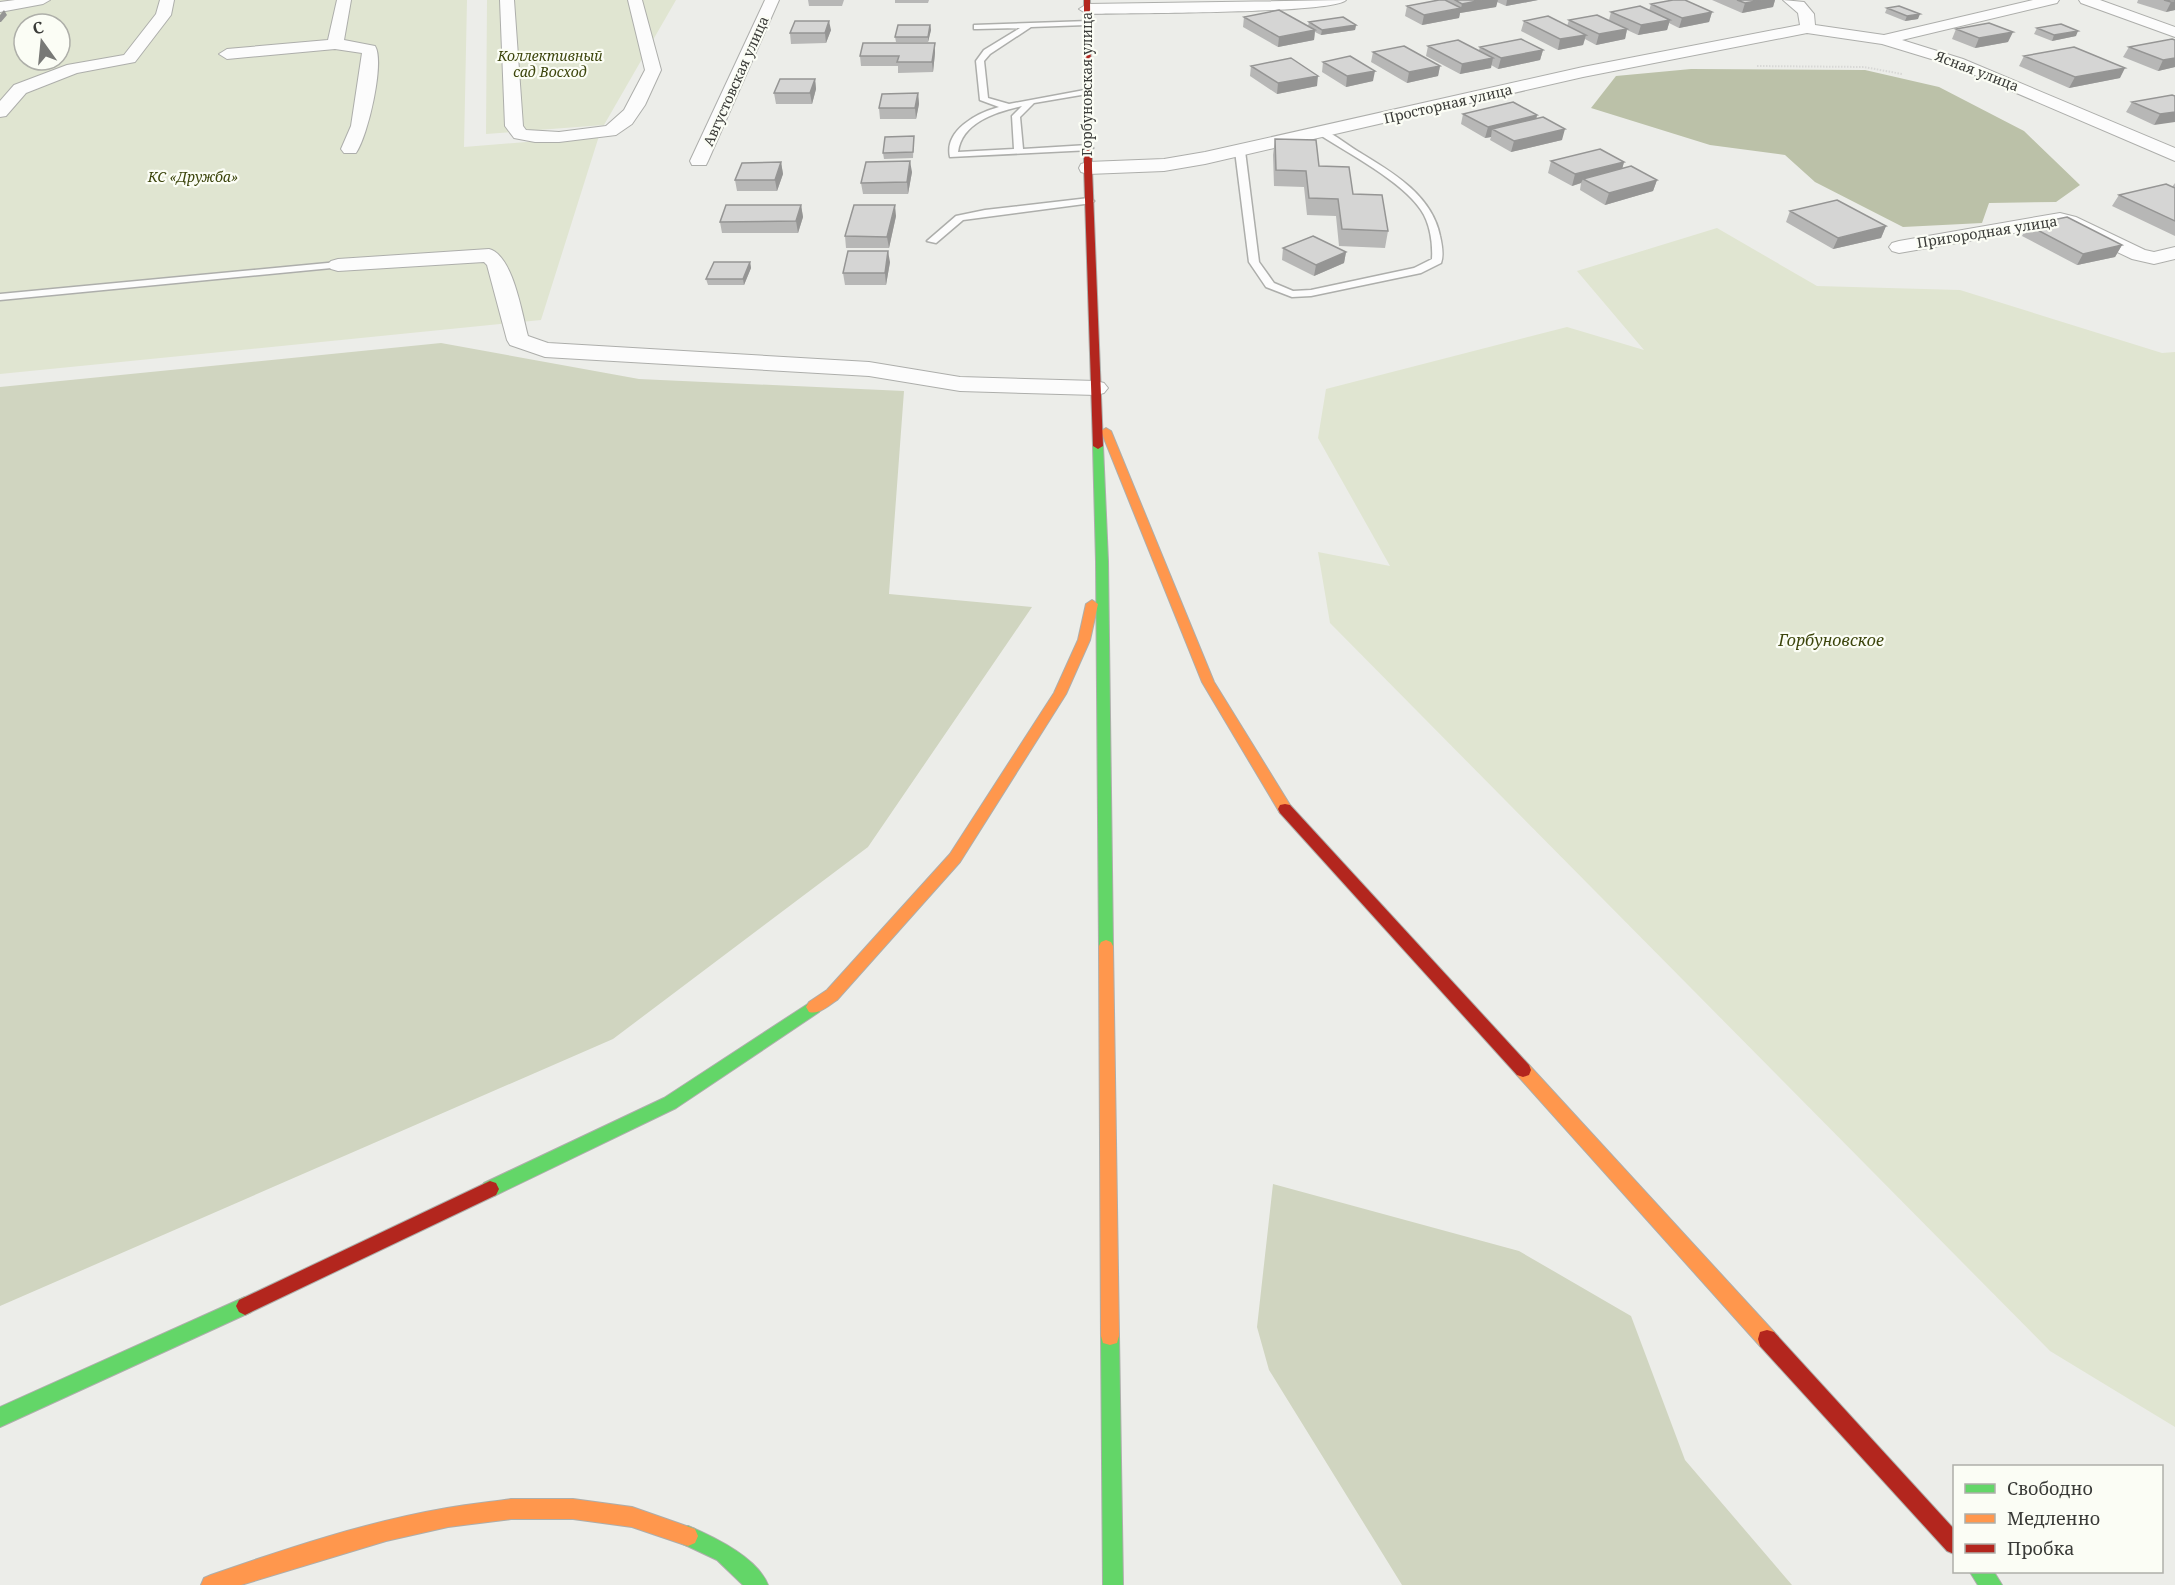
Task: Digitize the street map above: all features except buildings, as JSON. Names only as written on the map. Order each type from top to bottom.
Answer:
[{"type":"main road","name":"Горбуновская улица","points":[[1086,11],[1088,168],[1098,412]]},
{"type":"main road","points":[[1098,412],[1102,561],[1113,1585]]},
{"type":"main road","points":[[1098,412],[1208,682],[1283,807],[1953,1543]]},
{"type":"main road","points":[[0,1417],[268,1295],[670,1103],[832,995],[955,858],[1060,694],[1084,640],[1102,561]]},
{"type":"main road","points":[[212,1585],[310,1551],[402,1528],[517,1507],[609,1512],[669,1527],[724,1553],[758,1585]]},
{"type":"main road","points":[[1981,1573],[1992,1585]]},
{"type":"street","points":[[0,7],[44,0]]},
{"type":"street","points":[[0,112],[20,89],[73,69],[129,59],[163,15],[167,0]]},
{"type":"street","points":[[335,44],[344,0]]},
{"type":"street","points":[[507,0],[514,126],[520,134],[534,137],[610,131],[620,127],[628,119],[653,70],[635,0]]},
{"type":"street","name":"Августовская улица","points":[[699,161],[772,0]]},
{"type":"street","points":[[1086,11],[1290,5],[1339,0]]},
{"type":"street","points":[[1790,0],[1805,9],[1809,20],[1807,28]]},
{"type":"street","points":[[1884,40],[2052,0]]},
{"type":"street","points":[[2086,0],[2175,32]]},
{"type":"street","name":"Ясная улица","points":[[1807,28],[1884,40],[1979,70],[2175,155]]},
{"type":"street","name":"Просторная улица","points":[[1088,168],[1164,165],[1240,151],[1583,72],[1807,28]]},
{"type":"street","points":[[227,54],[335,44],[369,49],[371,57],[360,126],[350,149]]},
{"type":"street","name":"Пригородная улица","points":[[1899,247],[2060,219],[2069,221],[2139,255],[2154,258],[2175,253]]},
{"type":"street","points":[[338,265],[489,255],[497,264],[518,340],[545,350],[869,369],[960,384],[1096,388]]},
{"type":"lane","points":[[977,27],[1028,26],[1086,11]]},
{"type":"lane","points":[[1007,106],[984,100],[980,61],[987,51],[1028,26]]},
{"type":"lane","points":[[1087,91],[1007,106],[989,113],[969,124],[956,138],[953,156],[1088,148]]},
{"type":"lane","points":[[1019,152],[1016,116],[1030,103]]},
{"type":"lane","points":[[1240,151],[1254,262],[1270,285],[1292,294],[1311,293],[1417,271],[1437,261],[1439,245],[1424,205],[1390,178],[1323,133]]},
{"type":"lane","points":[[932,241],[960,218],[1089,201]]},
{"type":"lane","points":[[0,297],[338,265]]},
{"type":"path","points":[[1753,66],[1864,67],[1910,76]]},
{"type":"green space","name":"КС «Дружба»","points":[[0,0],[467,0],[464,147],[599,136],[541,320],[0,374]]},
{"type":"green space","name":"Коллективный сад Восход","points":[[487,0],[676,0],[604,125],[486,134]]},
{"type":"green space","name":"Горбуновское","points":[[1717,228],[1817,286],[1960,290],[2162,353],[2175,352],[2175,1427],[2050,1351],[1330,623],[1318,552],[1390,566],[1318,438],[1326,389],[1567,327],[1644,350],[1577,271]]},
{"type":"shaded area","points":[[1691,69],[1865,70],[1939,87],[2024,131],[2080,185],[2056,202],[1989,203],[1982,223],[1903,227],[1815,182],[1785,155],[1710,145],[1591,108],[1616,76]]},
{"type":"shaded area","points":[[441,343],[639,379],[904,391],[889,594],[1032,607],[868,847],[613,1039],[0,1306],[0,387]]},
{"type":"shaded area","points":[[1273,1184],[1519,1251],[1631,1316],[1685,1460],[1792,1585],[1402,1585],[1269,1370],[1257,1327]]},
{"type":"traffic: fast","points":[[1098,446],[1102,561],[1106,946]]},
{"type":"traffic: fast","points":[[490,1189],[670,1103],[814,1007]]},
{"type":"traffic: fast","points":[[0,1417],[245,1306]]},
{"type":"traffic: fast","points":[[1110,1336],[1113,1585]]},
{"type":"traffic: fast","points":[[688,1536],[724,1553],[758,1585]]},
{"type":"traffic: fast","points":[[1981,1573],[1992,1585]]},
{"type":"traffic: slow","points":[[1106,431],[1208,682],[1285,809]]},
{"type":"traffic: slow","points":[[814,1007],[832,995],[955,858],[1060,694],[1084,640],[1092,604]]},
{"type":"traffic: slow","points":[[1106,946],[1110,1336]]},
{"type":"traffic: slow","points":[[1523,1070],[1767,1339]]},
{"type":"traffic: slow","points":[[211,1585],[324,1548],[386,1531],[448,1517],[511,1509],[573,1509],[632,1517],[688,1536]]},
{"type":"traffic: jam","points":[[1087,0],[1088,168],[1098,446]]},
{"type":"traffic: jam","points":[[1285,809],[1523,1070]]},
{"type":"traffic: jam","points":[[245,1306],[490,1189]]},
{"type":"traffic: jam","points":[[1767,1339],[1953,1543]]}]
